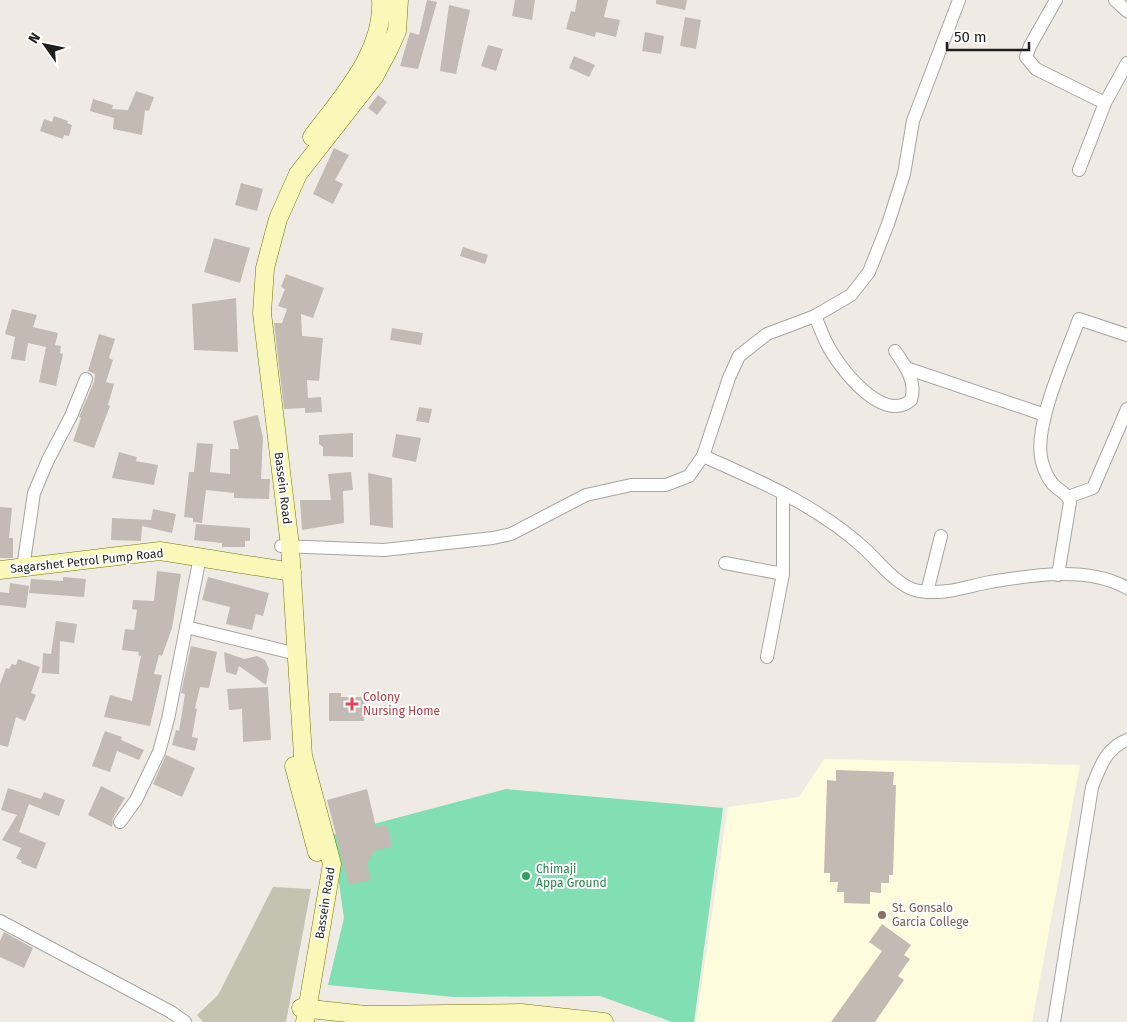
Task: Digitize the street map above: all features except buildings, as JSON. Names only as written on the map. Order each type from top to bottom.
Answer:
[{"type":"main road","name":"Bassein Road","points":[[286,546],[254,346],[252,311],[257,266],[267,216],[287,170],[362,67],[376,43],[382,18],[381,0]]},
{"type":"main road","name":"Bassein Road","points":[[303,1016],[321,865],[304,809],[292,758],[292,654],[286,546],[262,314],[266,268],[278,219],[298,174],[374,77],[397,31],[399,0]]},
{"type":"main road","name":"Sagarshet Petrol Pump Road","points":[[0,570],[160,551],[287,572]]},
{"type":"main road","points":[[303,1016],[521,1013],[604,1022]]},
{"type":"main road","points":[[303,1016],[346,1022]]},
{"type":"main road","points":[[445,1022],[497,1022]]},
{"type":"street","points":[[286,546],[384,550],[493,538],[510,534],[586,495],[631,485],[666,485],[689,476],[703,456],[729,378],[739,356],[767,334],[816,316],[851,295],[869,272],[888,224],[904,174],[913,121],[959,0]]},
{"type":"street","points":[[1056,0],[1030,46],[1026,57],[1036,69],[1105,103]]},
{"type":"street","points":[[1114,0],[1127,11]]},
{"type":"street","points":[[1079,170],[1105,103],[1127,63]]},
{"type":"street","points":[[816,316],[826,342],[855,384],[870,396],[889,405],[900,406],[911,400],[914,392],[906,368],[895,351]]},
{"type":"street","points":[[1058,575],[1069,511],[1068,497],[1051,482],[1042,461],[1039,446],[1045,415],[1079,319],[1127,335]]},
{"type":"street","points":[[906,368],[1045,415]]},
{"type":"street","points":[[23,568],[34,493],[48,460],[71,416],[86,379]]},
{"type":"street","points":[[1068,497],[1093,488],[1127,409]]},
{"type":"street","points":[[703,456],[815,511],[865,549],[890,574],[916,591],[942,594],[989,582],[1058,575],[1096,577],[1127,588]]},
{"type":"street","points":[[767,657],[783,574],[783,494]]},
{"type":"street","points":[[927,592],[941,536]]},
{"type":"street","points":[[120,822],[136,800],[159,752],[200,557]]},
{"type":"street","points":[[725,562],[783,574]]},
{"type":"street","points":[[186,627],[292,654]]},
{"type":"street","points":[[1054,1022],[1092,787],[1102,761],[1120,743],[1127,740]]},
{"type":"street","points":[[0,922],[171,1012],[185,1022]]},
{"type":"shaded area","name":"St. Gonsalo Garcia College","points":[[824,759],[1080,765],[1032,1022],[696,1022],[728,807],[799,797]]},
{"type":"shaded area","points":[[273,887],[311,889],[286,1022],[203,1022],[197,1015],[218,995]]},
{"type":"green space","name":"Chimaji Appa Ground","points":[[506,789],[723,808],[694,1022],[672,1022],[600,996],[454,997],[328,985],[344,918],[332,835]]},
{"type":"place","name":"Colony Nursing Home","points":[[352,704]]},
{"type":"place","name":"Chimaji Appa Ground","points":[[526,876]]},
{"type":"place","name":"St. Gonsalo Garcia College","points":[[882,915]]}]
